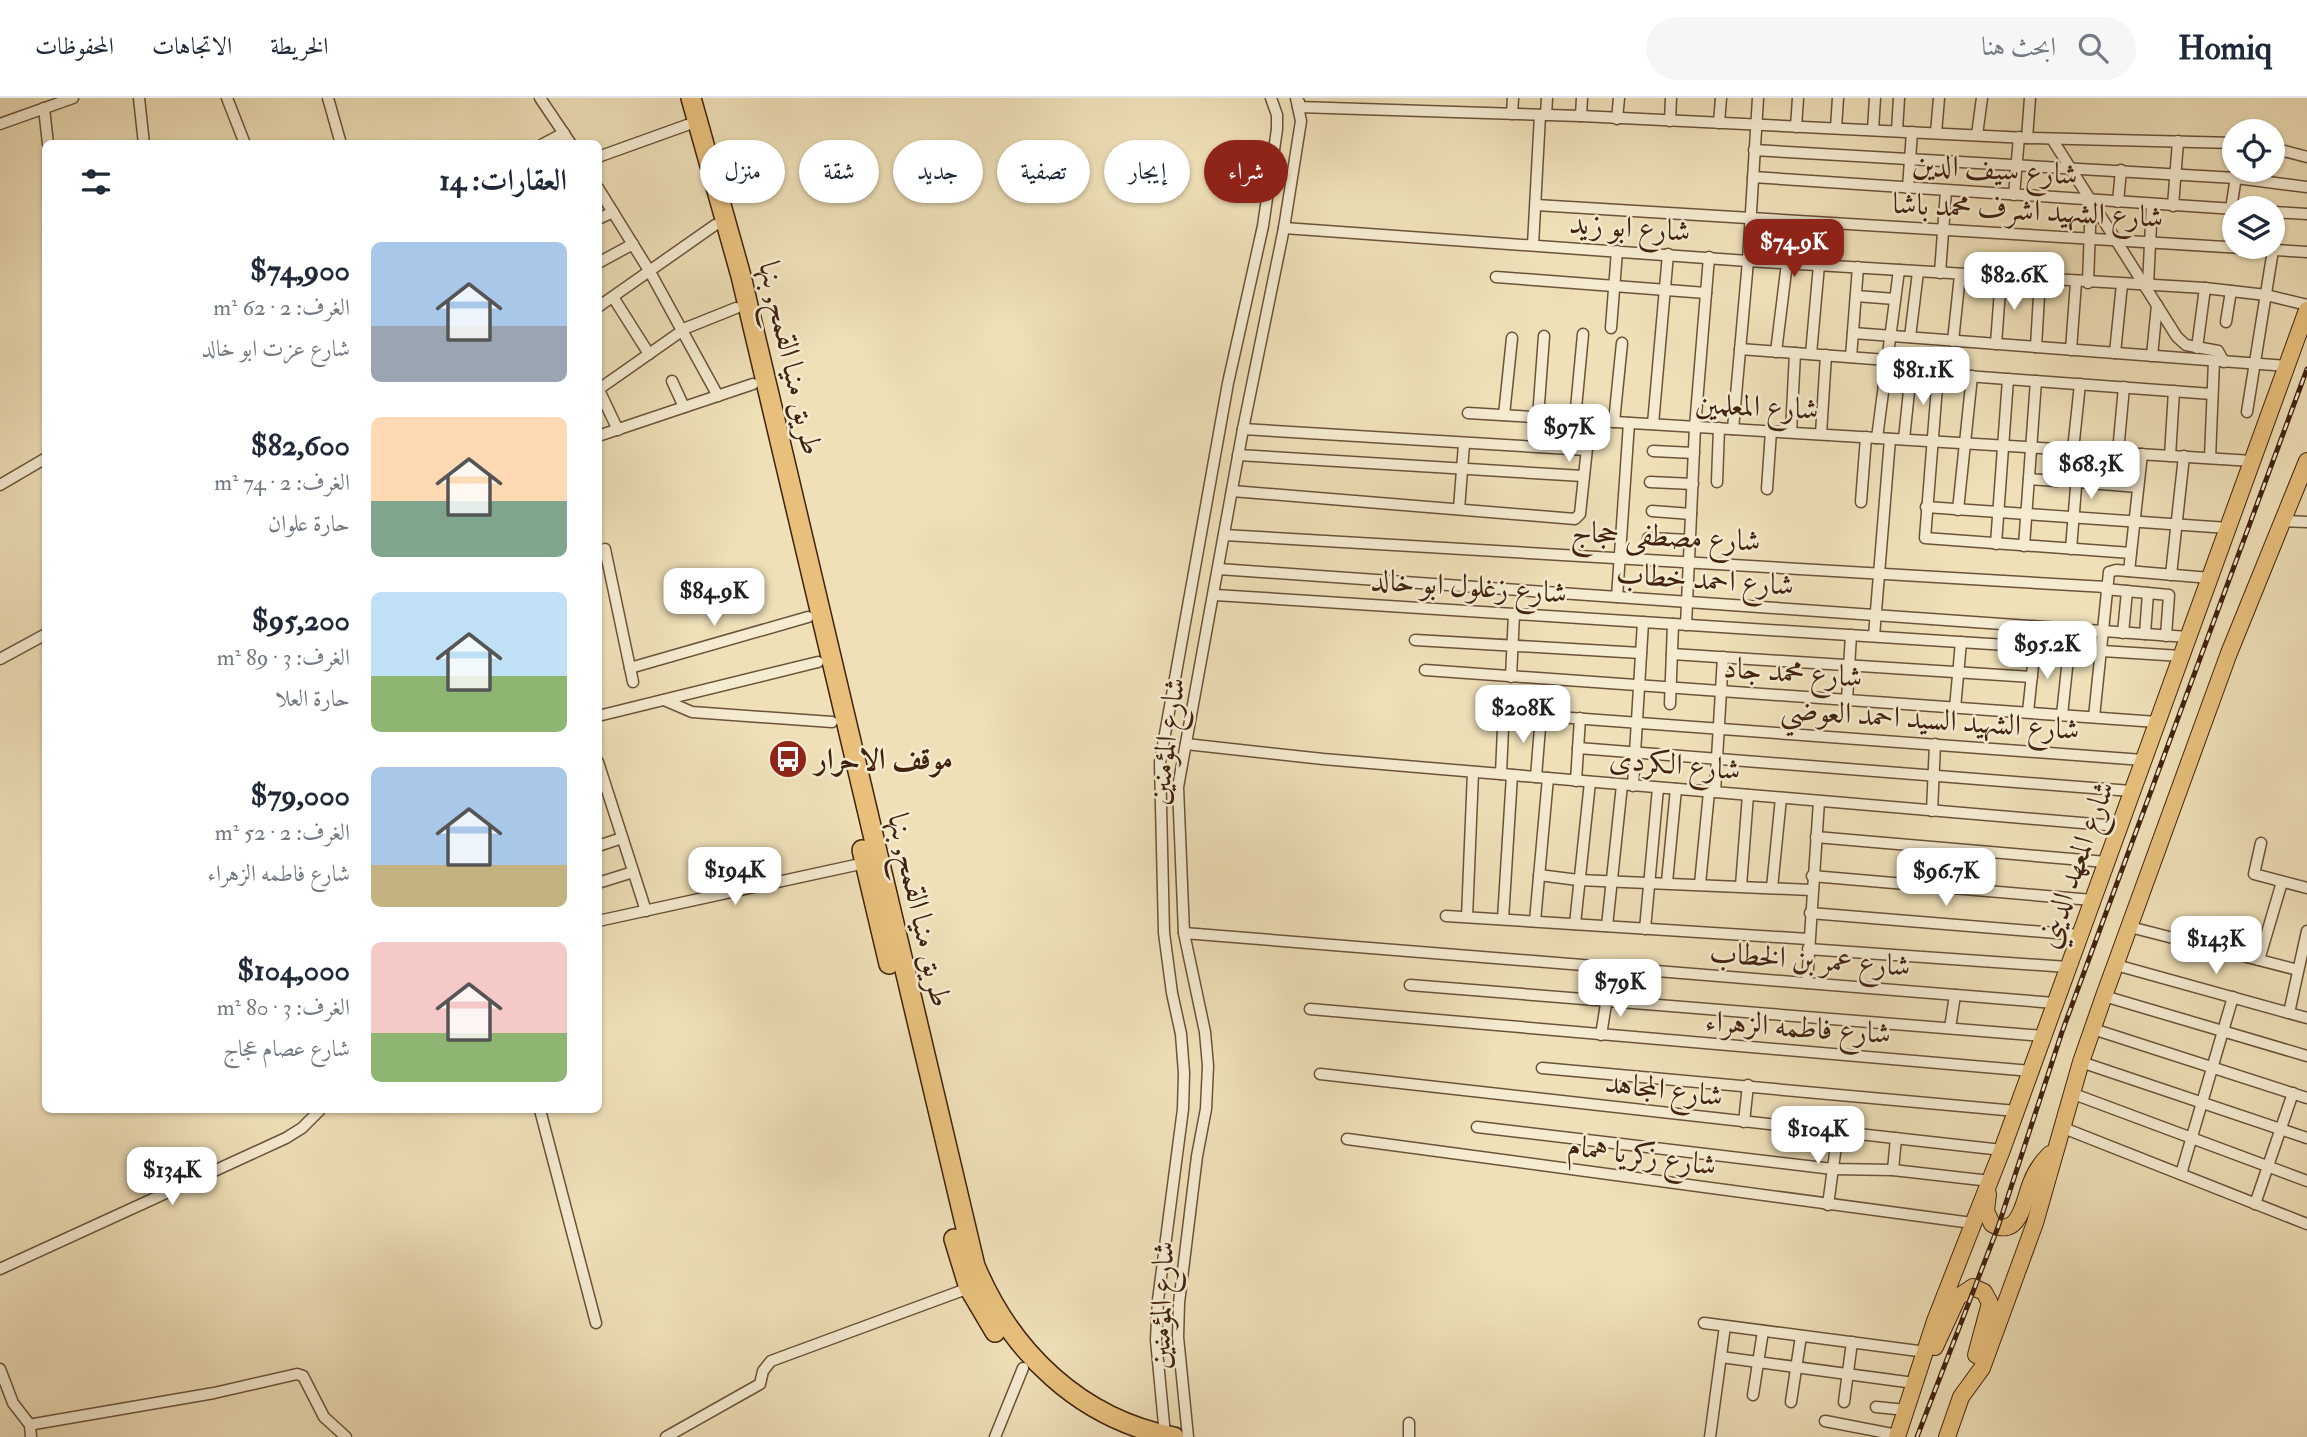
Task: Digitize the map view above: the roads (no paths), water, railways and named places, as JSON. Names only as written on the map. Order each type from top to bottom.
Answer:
[{"type":"highway","name":"طريق منيا القمح, بنها","points":[[678,98],[736,308],[865,863],[932,1119],[975,1266],[1009,1330],[1040,1367],[1077,1397],[1120,1420],[1170,1436]]},
{"type":"highway","name":"طريق منيا القمح, بنها","points":[[691,98],[741,276],[969,1288],[998,1337],[1023,1368],[1077,1412],[1127,1437]]},
{"type":"main road","name":"شارع المعهد الديني","points":[[1897,1436],[1972,1223],[2031,1071],[2307,307]]},
{"type":"main road","points":[[1961,1397],[1982,1368],[2035,1223],[2071,1093],[2104,996],[2229,653],[2307,461]]},
{"type":"main road","points":[[1990,1181],[1988,1218],[1998,1227],[2012,1226],[2022,1213],[2032,1180],[2055,1150]]},
{"type":"main road","points":[[1924,1359],[1941,1338],[1962,1292],[1973,1287],[1984,1292],[1990,1309],[1947,1437]]},
{"type":"street","points":[[0,110],[2,123],[73,98]]},
{"type":"street","points":[[139,98],[144,140]]},
{"type":"street","points":[[227,98],[243,140]]},
{"type":"street","points":[[328,98],[340,140]]},
{"type":"street","points":[[540,98],[568,140]]},
{"type":"street","name":"شارع المؤمنين","points":[[1170,1436],[1156,1340],[1158,1300],[1183,1109],[1184,1073],[1181,1034],[1164,933],[1160,762],[1217,436],[1264,226],[1277,129],[1277,115],[1271,98]]},
{"type":"street","points":[[1421,110],[1422,98]]},
{"type":"street","points":[[1440,111],[1441,98]]},
{"type":"street","points":[[1476,98],[1476,112]]},
{"type":"street","points":[[1512,114],[1513,98]]},
{"type":"street","points":[[1533,245],[1543,115],[1547,98]]},
{"type":"street","points":[[1581,116],[1582,98]]},
{"type":"street","points":[[1617,119],[1619,98]]},
{"type":"street","points":[[1670,121],[1671,98]]},
{"type":"street","points":[[1719,123],[1721,98]]},
{"type":"street","points":[[1733,429],[1748,261],[1758,98]]},
{"type":"street","points":[[1796,127],[1798,98]]},
{"type":"street","points":[[1836,128],[1838,98]]},
{"type":"street","points":[[1873,130],[1875,98]]},
{"type":"street","points":[[1897,131],[1899,98]]},
{"type":"street","points":[[1936,133],[1939,98]]},
{"type":"street","points":[[1977,135],[1982,98]]},
{"type":"street","points":[[2014,195],[2016,165],[2030,98]]},
{"type":"street","points":[[1298,101],[1377,104],[1440,111],[2023,138],[2222,143]]},
{"type":"street","name":"شارع المؤمنين","points":[[1188,1437],[1178,1337],[1179,1303],[1196,1156],[1206,1110],[1208,1066],[1205,1032],[1184,933],[1178,787],[1216,595],[1238,455],[1284,228],[1301,121],[1298,101]]},
{"type":"street","points":[[44,108],[48,140]]},
{"type":"street","points":[[602,156],[687,125]]},
{"type":"street","points":[[1908,188],[1912,132]]},
{"type":"street","points":[[551,140],[564,133]]},
{"type":"street","points":[[2052,139],[2177,337],[2197,348],[2218,351],[2219,361],[2212,394],[2210,458]]},
{"type":"street","points":[[2173,206],[2178,141]]},
{"type":"street","points":[[1755,150],[2175,174],[2222,174]]},
{"type":"street","points":[[2285,152],[2307,158]]},
{"type":"street","points":[[2118,202],[2121,170]]},
{"type":"street","name":"شارع سيف الدين","points":[[1753,177],[2222,208]]},
{"type":"street","points":[[2280,182],[2307,187]]},
{"type":"street","points":[[1941,273],[1946,191]]},
{"type":"street","points":[[602,196],[650,272],[718,396]]},
{"type":"street","points":[[2071,350],[2090,239],[2091,200]]},
{"type":"street","points":[[2146,285],[2152,204]]},
{"type":"street","name":"شارع الشهيد اشرف محمد باشا","points":[[1536,205],[2222,247]]},
{"type":"street","points":[[602,217],[613,212]]},
{"type":"street","points":[[2285,213],[2307,214]]},
{"type":"street","points":[[602,304],[715,225]]},
{"type":"street","name":"شارع ابو زيد","points":[[1284,228],[2082,283],[2205,288],[2266,295],[2307,307]]},
{"type":"street","points":[[602,262],[633,244]]},
{"type":"street","points":[[1611,328],[1617,251]]},
{"type":"street","name":"شارع الشهيد اشرف محمد باشا","points":[[2285,251],[2307,252]]},
{"type":"street","points":[[1653,424],[1668,254]]},
{"type":"street","points":[[1686,625],[1695,427],[1709,257]]},
{"type":"street","points":[[2247,412],[2272,259]]},
{"type":"street","points":[[1776,352],[1787,263]]},
{"type":"street","points":[[1811,354],[1819,265]]},
{"type":"street","points":[[1851,357],[1858,267]]},
{"type":"street","points":[[1861,502],[1863,472],[1887,365],[1899,270]]},
{"type":"street","points":[[1910,337],[1918,272]]},
{"type":"street","points":[[1953,341],[1960,275]]},
{"type":"street","points":[[1496,277],[1706,293]]},
{"type":"street","points":[[1996,344],[2001,277]]},
{"type":"street","points":[[2036,347],[2040,279]]},
{"type":"street","points":[[2115,353],[2122,284]]},
{"type":"street","points":[[2197,348],[2205,288]]},
{"type":"street","points":[[2226,322],[2231,291]]},
{"type":"street","points":[[1856,296],[1895,299]]},
{"type":"street","points":[[613,297],[649,354]]},
{"type":"street","points":[[2152,356],[2157,305]]},
{"type":"street","points":[[602,386],[683,330],[736,308]]},
{"type":"street","points":[[1853,333],[2287,366]]},
{"type":"street","points":[[1575,419],[1583,334]]},
{"type":"street","points":[[1538,417],[1544,336]]},
{"type":"street","points":[[1504,415],[1512,338]]},
{"type":"street","points":[[1614,422],[1622,343]]},
{"type":"street","points":[[1740,349],[1851,357],[1911,372],[2212,394]]},
{"type":"street","points":[[1791,432],[1794,353]]},
{"type":"street","points":[[1821,434],[1826,355]]},
{"type":"street","points":[[1904,439],[1911,372]]},
{"type":"street","points":[[1938,374],[1923,534],[1926,540],[2131,553]]},
{"type":"street","points":[[1958,510],[1972,376]]},
{"type":"street","points":[[1996,544],[2008,379]]},
{"type":"street","points":[[672,381],[684,407]]},
{"type":"street","points":[[2024,546],[2036,381]]},
{"type":"street","points":[[602,435],[753,384]]},
{"type":"street","points":[[2071,549],[2077,482],[2080,384]]},
{"type":"street","points":[[2118,452],[2124,387]]},
{"type":"street","points":[[2170,456],[2174,391]]},
{"type":"street","points":[[602,406],[618,429]]},
{"type":"street","name":"شارع المعلمين","points":[[1468,413],[2253,461]]},
{"type":"street","points":[[1232,491],[1578,518],[1590,420]]},
{"type":"street","points":[[1616,597],[1629,423]]},
{"type":"street","points":[[1717,482],[1719,428]]},
{"type":"street","points":[[1243,429],[1586,450]]},
{"type":"street","points":[[1767,489],[1771,431]]},
{"type":"street","points":[[1874,636],[1890,439]]},
{"type":"street","points":[[1459,509],[1464,444]]},
{"type":"street","points":[[1653,451],[1694,453]]},
{"type":"street","points":[[2129,571],[2142,454]]},
{"type":"street","points":[[1238,455],[1583,476]]},
{"type":"street","points":[[2171,575],[2183,456]]},
{"type":"street","points":[[0,485],[42,460]]},
{"type":"street","points":[[1863,472],[1887,473]]},
{"type":"street","points":[[2029,479],[2056,481]]},
{"type":"street","points":[[1650,482],[1693,484]]},
{"type":"street","points":[[2077,482],[2138,487]]},
{"type":"street","points":[[1926,507],[2228,528]]},
{"type":"street","points":[[1652,511],[1691,514]]},
{"type":"street","points":[[2283,522],[2307,522]]},
{"type":"street","name":"شارع مصطفى حجاج","points":[[1224,535],[1879,573],[2148,593]]},
{"type":"street","points":[[1648,538],[1690,540]]},
{"type":"street","points":[[605,549],[633,682]]},
{"type":"street","name":"شارع احمد خطاب","points":[[1219,569],[2188,637]]},
{"type":"street","points":[[2094,717],[2105,588],[2109,572],[2129,571],[2210,578]]},
{"type":"street","points":[[2123,633],[2127,591]]},
{"type":"street","points":[[2145,634],[2148,593],[2169,597],[2166,636]]},
{"type":"street","name":"شارع زغلول ابو خالد","points":[[1216,595],[2181,656]]},
{"type":"street","points":[[1511,677],[1514,614]]},
{"type":"street","points":[[630,668],[807,617]]},
{"type":"street","points":[[1606,926],[1611,882],[1635,752],[1643,622]]},
{"type":"street","points":[[1670,704],[1673,624]]},
{"type":"street","points":[[1847,700],[1851,635]]},
{"type":"street","points":[[0,659],[42,636]]},
{"type":"street","points":[[1415,640],[1641,653]]},
{"type":"street","points":[[1955,708],[1961,642]]},
{"type":"street","points":[[2028,712],[2035,646]]},
{"type":"street","points":[[2062,715],[2069,649]]},
{"type":"street","points":[[1672,654],[2032,677]]},
{"type":"street","points":[[1700,884],[1717,759],[1723,657]]},
{"type":"street","points":[[602,715],[818,662]]},
{"type":"street","name":"شارع محمد جاد","points":[[1425,670],[2157,722]]},
{"type":"street","points":[[664,700],[692,712],[832,722]]},
{"type":"street","name":"شارع الشهيد السيد احمد العوضي","points":[[1507,775],[1504,709],[1541,715],[2143,760]]},
{"type":"street","points":[[1535,921],[1542,778],[1541,715]]},
{"type":"street","points":[[1576,781],[1580,718]]},
{"type":"street","name":"شارع الكردى","points":[[1186,744],[1507,775],[2119,826]]},
{"type":"street","points":[[1932,811],[1935,744]]},
{"type":"street","points":[[1578,748],[2131,791]]},
{"type":"street","points":[[1467,917],[1473,772]]},
{"type":"street","points":[[1503,919],[1507,775]]},
{"type":"street","points":[[1575,924],[1590,782]]},
{"type":"street","points":[[1645,929],[1658,788]]},
{"type":"street","points":[[1667,882],[1676,789]]},
{"type":"street","points":[[1741,886],[1748,795]]},
{"type":"street","points":[[1773,888],[1781,798]]},
{"type":"street","points":[[604,800],[622,838],[646,911]]},
{"type":"street","points":[[1807,983],[1811,890],[1819,801]]},
{"type":"street","points":[[1816,837],[2106,862]]},
{"type":"street","points":[[602,845],[622,838]]},
{"type":"street","points":[[2261,843],[2254,874],[2307,888]]},
{"type":"street","points":[[602,920],[865,863]]},
{"type":"street","points":[[602,882],[633,872]]},
{"type":"street","points":[[1539,875],[1611,882],[1650,881],[1811,890]]},
{"type":"street","points":[[1812,876],[2092,900]]},
{"type":"street","points":[[2259,960],[2282,882]]},
{"type":"street","points":[[1810,913],[2080,934]]},
{"type":"street","points":[[1446,916],[1645,929],[2068,967]]},
{"type":"street","points":[[2130,927],[2298,970]]},
{"type":"street","points":[[2289,1013],[2298,970],[2304,957],[2307,931]]},
{"type":"street","name":"شارع عمر بن الخطاب","points":[[1184,933],[2055,1003]]},
{"type":"street","points":[[2116,965],[2307,1018]]},
{"type":"street","points":[[1410,985],[1607,998],[2043,1036]]},
{"type":"street","points":[[1950,1028],[1955,995]]},
{"type":"street","points":[[2104,996],[2307,1056]]},
{"type":"street","points":[[2180,1174],[2233,997]]},
{"type":"street","points":[[1601,1035],[1607,998]]},
{"type":"street","name":"شارع فاطمه الزهراء","points":[[1310,1009],[2031,1071]]},
{"type":"street","points":[[2093,1029],[2307,1098]]},
{"type":"street","points":[[2081,1062],[2307,1138]]},
{"type":"street","points":[[1542,1068],[2016,1111]]},
{"type":"street","name":"شارع المجاهد","points":[[1320,1074],[2002,1150]]},
{"type":"street","points":[[1744,1122],[1748,1085]]},
{"type":"street","points":[[2071,1093],[2307,1181]]},
{"type":"street","points":[[2255,1204],[2293,1093]]},
{"type":"street","points":[[0,1269],[286,1138],[302,1128],[317,1113]]},
{"type":"street","points":[[541,1113],[596,1323]]},
{"type":"street","points":[[2061,1127],[2307,1224]]},
{"type":"street","points":[[1477,1128],[1833,1169],[1893,1170],[1990,1181]]},
{"type":"street","points":[[1828,1205],[1838,1131]]},
{"type":"street","points":[[1893,1170],[1896,1138]]},
{"type":"street","name":"شارع زكريا همام","points":[[1347,1139],[1972,1223]]},
{"type":"street","points":[[666,1437],[760,1384],[763,1371],[771,1361],[969,1288]]},
{"type":"street","points":[[1704,1323],[1852,1342],[1924,1359]]},
{"type":"street","points":[[1710,1437],[1726,1326]]},
{"type":"street","points":[[1753,1395],[1763,1331]]},
{"type":"street","points":[[1791,1402],[1801,1336]]},
{"type":"street","points":[[1843,1402],[1852,1342]]},
{"type":"street","points":[[1721,1357],[1914,1383]]},
{"type":"street","points":[[0,1368],[13,1403],[30,1425],[31,1437]]},
{"type":"street","points":[[995,1437],[1023,1368]]},
{"type":"street","points":[[30,1425],[301,1374],[324,1417],[346,1437]]},
{"type":"street","points":[[1876,1407],[1906,1410]]},
{"type":"street","points":[[1825,1422],[1897,1436]]},
{"type":"street","points":[[1409,1423],[1409,1437]]},
{"type":"railway","points":[[1917,1437],[1998,1227],[2062,1032],[2307,369]]},
{"type":"place","name":"موقف الاحرار","points":[[788,759]]}]
